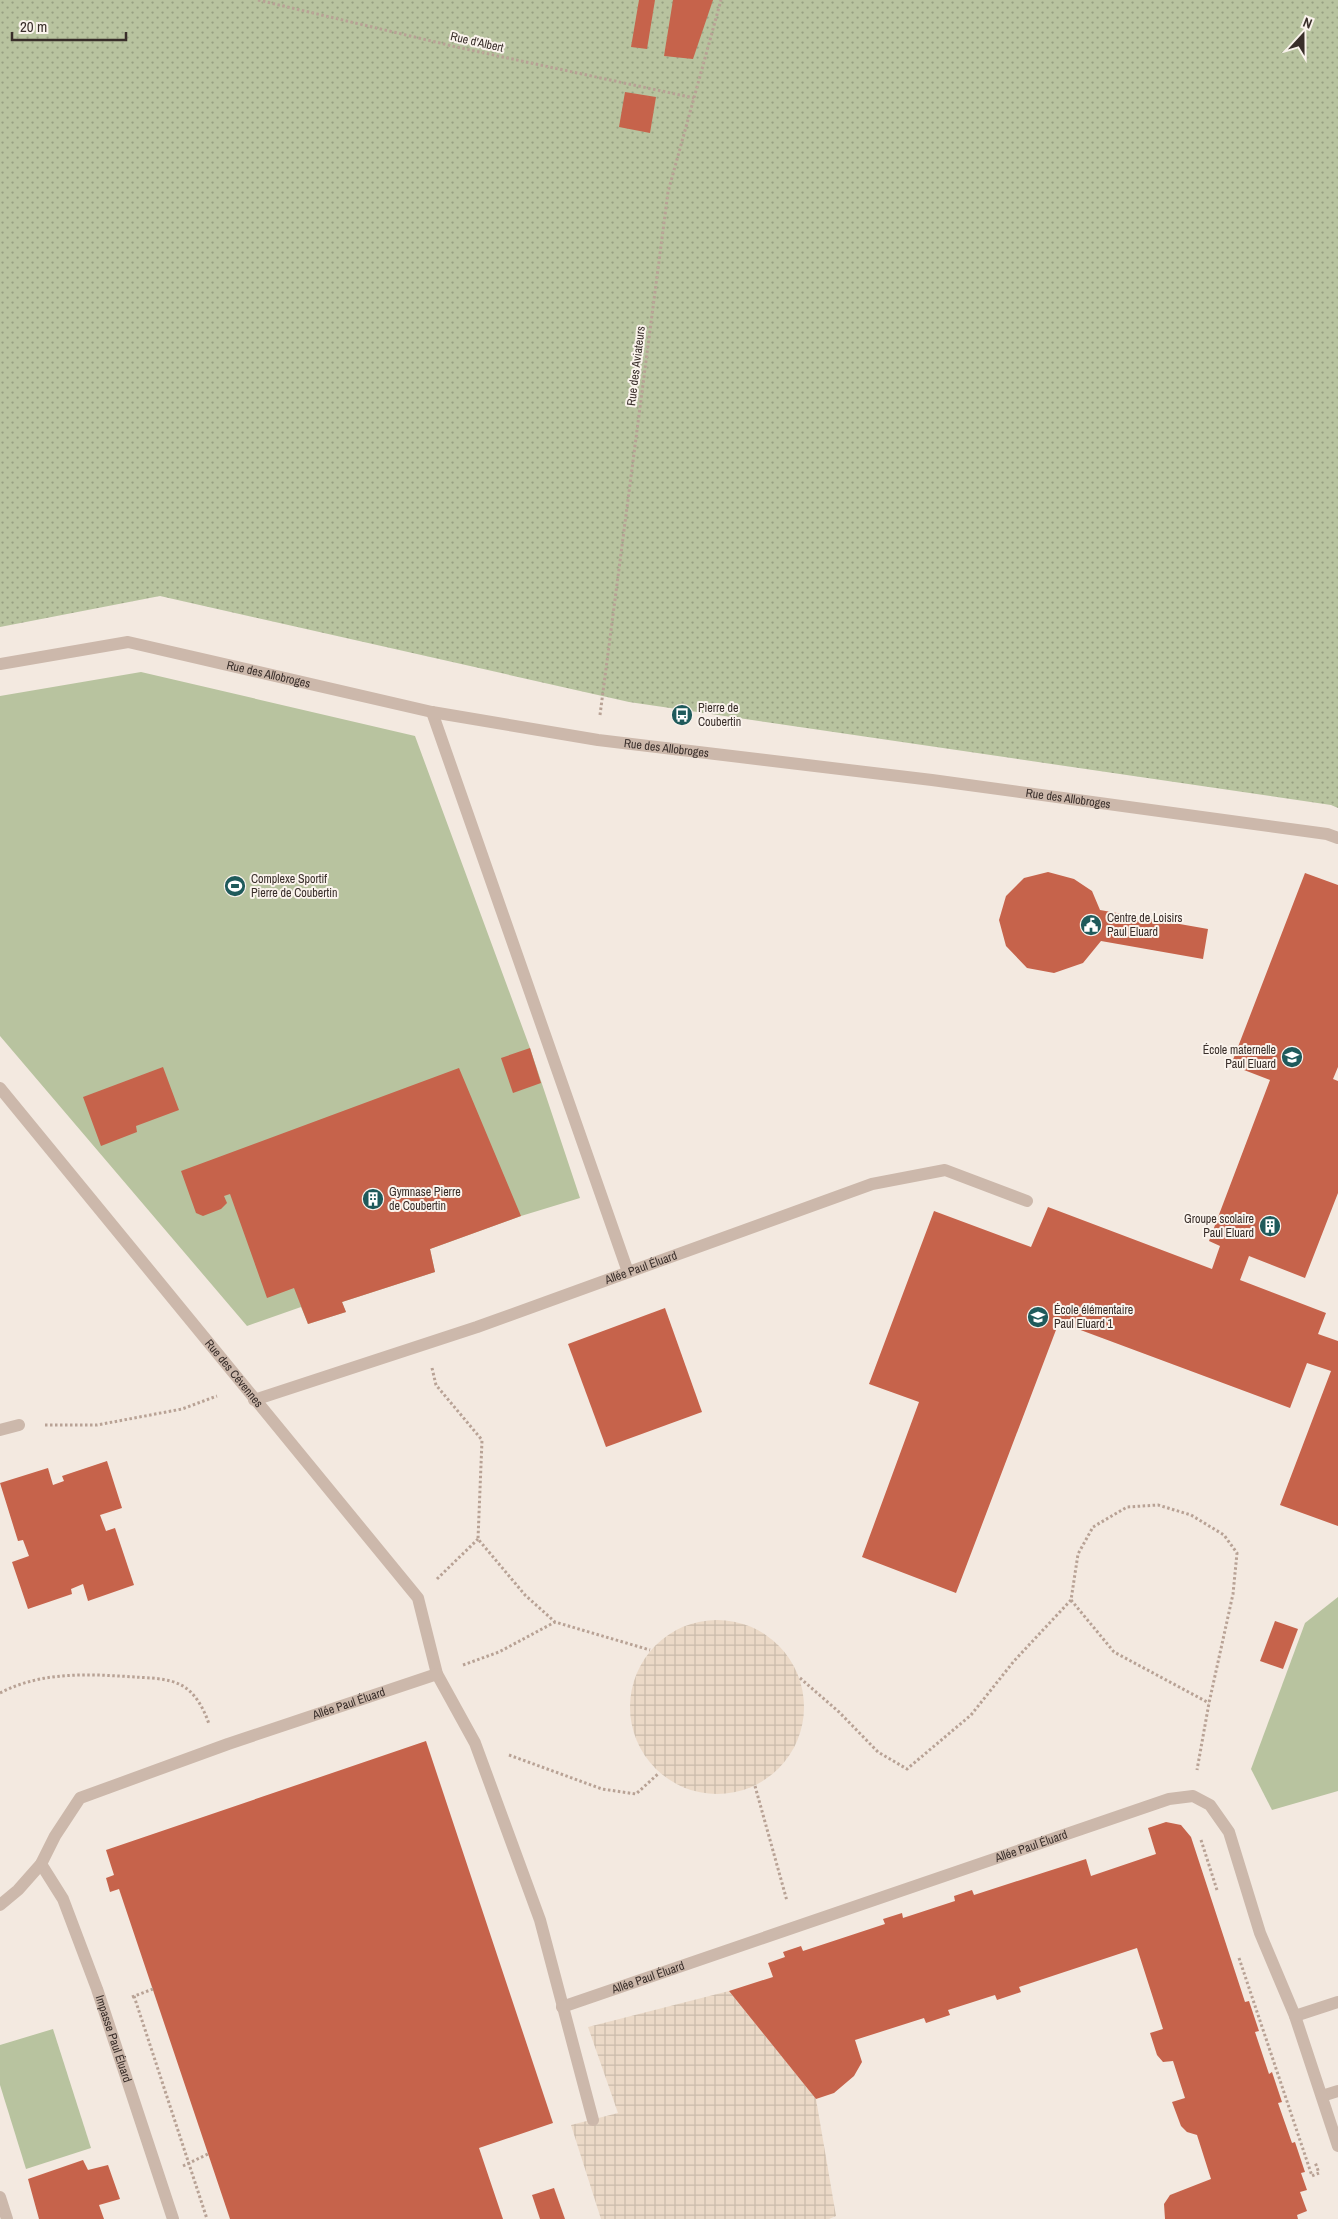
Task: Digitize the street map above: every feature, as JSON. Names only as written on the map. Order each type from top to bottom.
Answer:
[{"type":"street","name":"Rue des Allobroges","points":[[0,664],[128,642],[432,712],[598,740],[932,780],[1327,834],[1338,838]]},
{"type":"street","points":[[432,712],[628,1272]]},
{"type":"street","name":"Rue des Cévennes","points":[[0,1088],[418,1598],[437,1674]]},
{"type":"street","name":"Allée Paul Éluard","points":[[254,1400],[426,1344],[872,1184],[945,1170],[1027,1200]]},
{"type":"street","points":[[0,1430],[19,1425]]},
{"type":"street","points":[[437,1674],[475,1743],[540,1920],[593,2120]]},
{"type":"street","name":"Allée Paul Éluard","points":[[0,1904],[18,1890],[41,1864],[55,1836],[80,1798],[217,1748],[437,1674]]},
{"type":"street","points":[[1193,1796],[1210,1804],[1229,1832],[1260,1933],[1295,2016],[1338,2146]]},
{"type":"street","name":"Allée Paul Éluard","points":[[562,2007],[1169,1799],[1193,1796]]},
{"type":"street","name":"Impasse Paul Éluard","points":[[41,1864],[63,1898],[97,1988],[173,2219]]},
{"type":"street","points":[[1295,2016],[1338,2002]]},
{"type":"street","points":[[1322,2096],[1338,2090]]},
{"type":"street","points":[[0,2197],[7,2219]]},
{"type":"path","name":"Rue d'Albert","points":[[258,0],[461,48],[694,98]]},
{"type":"path","name":"Rue des Aviateurs","points":[[598,740],[668,192],[721,0]]},
{"type":"path","points":[[426,1344],[436,1385],[482,1440],[478,1539],[525,1595],[555,1622],[650,1650]]},
{"type":"path","points":[[19,1425],[97,1425],[182,1408],[243,1386]]},
{"type":"path","points":[[800,1678],[839,1712],[878,1752],[907,1769],[971,1715],[1014,1661],[1071,1600],[1078,1554],[1093,1527],[1127,1507],[1158,1505],[1191,1515],[1224,1535],[1237,1553],[1233,1594],[1209,1703],[1193,1796]]},
{"type":"path","points":[[418,1598],[478,1539]]},
{"type":"path","points":[[1071,1600],[1114,1652],[1209,1703]]},
{"type":"path","points":[[437,1674],[499,1652],[555,1622]]},
{"type":"path","points":[[0,1692],[18,1683],[80,1673],[151,1678],[181,1685],[204,1706],[217,1748]]},
{"type":"path","points":[[475,1743],[602,1788],[636,1794],[659,1773]]},
{"type":"path","points":[[755,1786],[795,1928]]},
{"type":"path","points":[[153,1989],[134,1996],[207,2219]]},
{"type":"path","points":[[189,2164],[208,2154]]},
{"type":"green space","points":[[0,0],[1338,0],[1338,808],[1331,805],[629,702],[160,596],[0,627]]},
{"type":"green space","name":"Complexe Sportif Pierre de Coubertin","points":[[141,672],[415,736],[530,1048],[580,1198],[521,1216],[430,1249],[435,1272],[342,1302],[346,1312],[308,1324],[301,1307],[247,1326],[0,1036],[0,696]]},
{"type":"green space","points":[[1338,1597],[1338,1791],[1272,1810],[1251,1769],[1305,1623]]},
{"type":"green space","points":[[53,2029],[91,2148],[26,2169],[0,2085],[0,2045]]},
{"type":"shaded area","points":[[717,1620],[734,1622],[758,1630],[784,1652],[794,1666],[800,1682],[804,1707],[802,1724],[794,1748],[772,1774],[758,1784],[742,1790],[717,1794],[700,1792],[676,1784],[650,1762],[640,1748],[634,1732],[630,1707],[632,1690],[640,1666],[662,1640],[676,1630],[692,1624]]},
{"type":"shaded area","points":[[729,1991],[816,2099],[836,2216],[829,2219],[601,2219],[571,2125],[618,2113],[588,2027]]},
{"type":"building","points":[[639,0],[655,0],[647,49],[631,47]]},
{"type":"building","points":[[673,0],[713,0],[693,59],[664,56]]},
{"type":"building","points":[[625,92],[656,97],[650,133],[619,127]]},
{"type":"building","name":"Centre de Loisirs Paul Eluard","points":[[1048,872],[1074,879],[1092,891],[1100,910],[1208,929],[1203,959],[1101,941],[1083,963],[1054,973],[1027,968],[1006,946],[999,920],[1006,896],[1024,878]]},
{"type":"building","name":"Groupe scolaire Paul Eluard","points":[[1305,873],[1338,885],[1338,1067],[1333,1079],[1338,1081],[1338,1193],[1305,1278],[1249,1256],[1240,1280],[1326,1313],[1318,1334],[1338,1341],[1338,1526],[1280,1505],[1331,1371],[1307,1363],[1290,1408],[1059,1322],[956,1593],[862,1557],[919,1402],[869,1384],[934,1211],[1031,1247],[1048,1207],[1212,1269],[1220,1246],[1209,1241],[1270,1080],[1231,1065]]},
{"type":"building","points":[[530,1048],[541,1083],[513,1093],[501,1058]]},
{"type":"building","points":[[163,1067],[179,1110],[136,1126],[137,1132],[101,1146],[83,1097]]},
{"type":"building","name":"Gymnase Pierre de Coubertin","points":[[459,1068],[521,1216],[430,1249],[435,1272],[342,1302],[346,1312],[308,1324],[294,1288],[267,1298],[230,1194],[224,1196],[227,1203],[221,1209],[203,1216],[196,1213],[181,1171]]},
{"type":"building","points":[[665,1308],[702,1412],[606,1447],[568,1344]]},
{"type":"building","points":[[107,1461],[122,1508],[100,1515],[106,1531],[115,1528],[134,1585],[88,1601],[83,1584],[71,1589],[72,1594],[28,1609],[12,1562],[29,1556],[23,1540],[18,1541],[0,1483],[48,1468],[53,1485],[64,1481],[62,1476]]},
{"type":"building","points":[[1275,1621],[1298,1629],[1283,1669],[1260,1661]]},
{"type":"building","points":[[426,1741],[553,2123],[479,2148],[503,2219],[230,2219],[119,1889],[110,1892],[106,1878],[114,1875],[106,1850]]},
{"type":"building","points":[[1166,1822],[1181,1825],[1191,1837],[1245,2002],[1249,2001],[1259,2031],[1255,2032],[1269,2074],[1272,2072],[1282,2102],[1278,2103],[1292,2143],[1295,2142],[1305,2172],[1301,2173],[1307,2190],[1300,2192],[1307,2211],[1297,2215],[1298,2219],[1165,2219],[1164,2204],[1170,2195],[1211,2179],[1197,2135],[1187,2132],[1181,2126],[1172,2102],[1185,2098],[1173,2061],[1163,2062],[1157,2055],[1150,2033],[1163,2029],[1137,1948],[1019,1987],[1021,1992],[997,2000],[995,1995],[948,2010],[950,2015],[926,2023],[924,2018],[855,2040],[862,2062],[854,2076],[834,2093],[816,2099],[729,1991],[773,1977],[768,1963],[785,1957],[783,1952],[801,1946],[803,1951],[885,1924],[883,1919],[902,1913],[903,1918],[955,1901],[954,1896],[972,1890],[974,1895],[1086,1859],[1091,1876],[1156,1854],[1148,1828]]},
{"type":"building","points":[[83,2160],[88,2170],[108,2165],[120,2199],[99,2205],[104,2219],[39,2219],[28,2179]]},
{"type":"building","points":[[554,2188],[565,2219],[540,2219],[532,2195]]},
{"type":"place","name":"Pierre de Coubertin","points":[[682,715]]},
{"type":"place","name":"Complexe Sportif Pierre de Coubertin","points":[[235,886]]},
{"type":"place","name":"Centre de Loisirs Paul Eluard","points":[[1091,925]]},
{"type":"place","name":"École maternelle Paul Eluard","points":[[1292,1057]]},
{"type":"place","name":"Gymnase Pierre de Coubertin","points":[[373,1199]]},
{"type":"place","name":"Groupe scolaire Paul Eluard","points":[[1270,1226]]},
{"type":"place","name":"École élémentaire Paul Eluard 1","points":[[1038,1317]]}]
